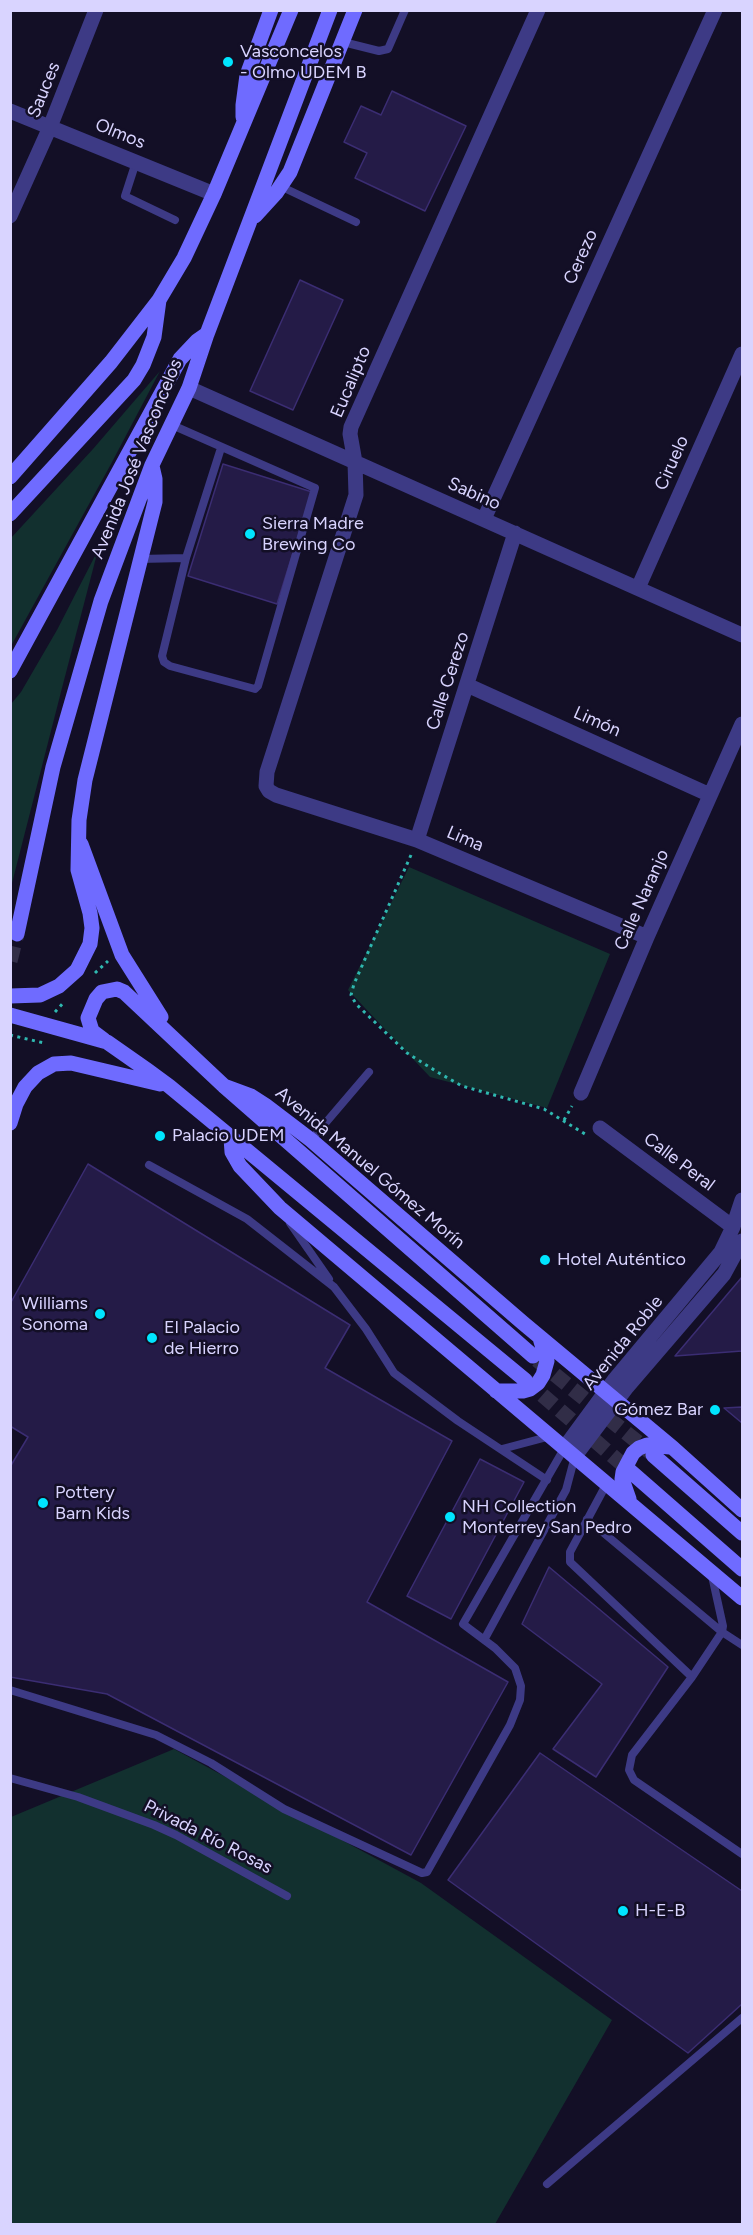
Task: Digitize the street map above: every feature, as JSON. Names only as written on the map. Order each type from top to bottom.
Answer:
[{"type":"main road","points":[[244,124],[243,105],[247,75],[271,10]]},
{"type":"main road","points":[[10,477],[111,362],[159,300],[184,258],[214,194],[291,10]]},
{"type":"main road","name":"Avenida José Vasconcelos","points":[[16,934],[53,767],[101,601],[152,465],[189,388],[207,334],[330,10]]},
{"type":"main road","points":[[249,222],[290,172],[355,10]]},
{"type":"main road","points":[[10,514],[134,380],[143,366],[154,337],[159,300]]},
{"type":"main road","points":[[10,671],[180,359],[207,334]]},
{"type":"main road","points":[[10,996],[25,997],[49,991],[68,979],[85,957],[92,928],[78,870],[79,820],[85,780],[139,559],[156,502],[152,465]]},
{"type":"main road","points":[[80,839],[122,955],[176,1040]]},
{"type":"main road","points":[[224,1086],[124,992],[110,989],[102,992],[96,999],[88,1018],[92,1031],[169,1086],[525,1380]]},
{"type":"main road","points":[[10,1015],[107,1042]]},
{"type":"main road","points":[[10,1123],[25,1087],[38,1073],[54,1064],[71,1063],[169,1086]]},
{"type":"main road","name":"Avenida Manuel Gómez Morín","points":[[224,1086],[251,1096],[311,1140],[673,1448],[742,1510]]},
{"type":"main road","name":"Avenida Manuel Gómez Morín","points":[[224,1086],[533,1356]]},
{"type":"main road","points":[[231,1138],[232,1152],[240,1166],[280,1208],[742,1598]]},
{"type":"main road","points":[[496,1391],[523,1391],[538,1383],[547,1361],[540,1337]]},
{"type":"main road","points":[[630,1503],[622,1479],[623,1472],[633,1453],[647,1445],[673,1448]]},
{"type":"main road","points":[[653,1455],[742,1533]]},
{"type":"main road","points":[[630,1471],[742,1569]]},
{"type":"street","name":"Sauces","points":[[10,216],[50,127],[96,10]]},
{"type":"street","name":"Eucalipto","points":[[266,786],[267,772],[356,495],[355,462],[350,434],[353,423],[538,10]]},
{"type":"street","name":"Cerezo","points":[[484,519],[715,10]]},
{"type":"street","name":"Olmos","points":[[10,111],[214,194]]},
{"type":"street","name":"Ciruelo","points":[[638,588],[742,354]]},
{"type":"street","name":"Sabino","points":[[189,388],[742,635]]},
{"type":"street","name":"Calle Cerezo","points":[[417,840],[515,533]]},
{"type":"street","name":"Limón","points":[[467,685],[711,795]]},
{"type":"street","name":"Calle Naranjo","points":[[581,1093],[647,937],[742,724]]},
{"type":"street","name":"Lima","points":[[266,786],[276,795],[417,840],[647,937]]},
{"type":"street","name":"Calle Peral","points":[[600,1128],[733,1227]]},
{"type":"street","name":"Avenida Roble","points":[[612,1396],[615,1379],[721,1252],[742,1200]]},
{"type":"street","name":"Avenida Roble","points":[[570,1451],[612,1396],[724,1274],[742,1241]]},
{"type":"lane","points":[[343,42],[380,51],[388,49],[405,10]]},
{"type":"lane","points":[[136,162],[125,196],[175,220]]},
{"type":"lane","points":[[280,186],[356,222]]},
{"type":"lane","points":[[172,425],[314,487],[315,490],[258,686],[255,689],[164,663],[162,656],[186,558],[221,448]]},
{"type":"lane","points":[[139,559],[186,558]]},
{"type":"lane","points":[[311,1140],[369,1072]]},
{"type":"lane","points":[[149,1166],[247,1219],[334,1287]]},
{"type":"lane","points":[[280,1208],[366,1329],[394,1373],[458,1421],[547,1480]]},
{"type":"lane","points":[[502,1449],[550,1436]]},
{"type":"lane","points":[[10,1690],[156,1735],[211,1763],[284,1809],[422,1873],[427,1872],[441,1851],[510,1725],[520,1700],[521,1686],[515,1668],[463,1624],[547,1480],[570,1451]]},
{"type":"lane","points":[[484,1640],[566,1490],[570,1451]]},
{"type":"lane","points":[[607,1483],[570,1552],[570,1562],[692,1677]]},
{"type":"lane","points":[[587,1519],[722,1632],[742,1645]]},
{"type":"lane","points":[[711,1572],[723,1626],[722,1632],[692,1677],[632,1755],[629,1770],[634,1780],[742,1854]]},
{"type":"lane","name":"Privada Río Rosas","points":[[10,1778],[78,1797],[154,1825],[287,1896]]},
{"type":"lane","points":[[547,2184],[742,2018]]},
{"type":"path","points":[[417,840],[354,984],[351,995],[356,1004],[407,1053],[462,1086],[544,1109],[594,1139],[600,1128]]},
{"type":"path","points":[[10,1035],[44,1043]]},
{"type":"green space","points":[[160,371],[11,646],[11,538],[93,449]]},
{"type":"green space","points":[[98,550],[11,887],[11,704],[21,692],[57,630]]},
{"type":"green space","points":[[409,867],[610,954],[547,1108],[430,1077],[348,990]]},
{"type":"green space","points":[[174,1749],[421,1883],[612,2020],[495,2224],[11,2224],[11,1817]]},
{"type":"building","points":[[392,91],[466,126],[425,211],[355,178],[367,153],[344,142],[361,106],[381,115]]},
{"type":"building","points":[[300,280],[343,300],[293,410],[250,391]]},
{"type":"building","name":"Sierra Madre Brewing Co","points":[[223,464],[312,492],[277,604],[188,576]]},
{"type":"building","points":[[88,1164],[350,1325],[325,1368],[452,1441],[367,1602],[508,1682],[411,1855],[107,1694],[10,1677],[10,1467],[28,1437],[10,1426],[10,1304]]},
{"type":"building","points":[[742,1277],[742,1351],[675,1356]]},
{"type":"building","points":[[742,1407],[742,1423],[724,1408]]},
{"type":"building","points":[[480,1459],[524,1482],[451,1619],[407,1596]]},
{"type":"building","points":[[549,1567],[668,1667],[596,1777],[553,1749],[602,1684],[522,1624]]},
{"type":"building","points":[[540,1753],[742,1891],[742,2004],[688,2053],[448,1880]]},
{"type":"tunnel","points":[[10,961],[17,934]]},
{"type":"tunnel","points":[[537,1360],[651,1453]]},
{"type":"tunnel","points":[[525,1380],[630,1471]]},
{"type":"place","name":"Vasconcelos - Olmo UDEM B","points":[[228,62]]},
{"type":"place","name":"Sierra Madre Brewing Co","points":[[250,534]]},
{"type":"place","name":"Palacio UDEM","points":[[160,1136]]},
{"type":"place","name":"Hotel Auténtico","points":[[545,1260]]},
{"type":"place","name":"Williams Sonoma","points":[[100,1314]]},
{"type":"place","name":"El Palacio de Hierro","points":[[152,1338]]},
{"type":"place","name":"Gómez Bar","points":[[715,1410]]},
{"type":"place","name":"Pottery Barn Kids","points":[[43,1503]]},
{"type":"place","name":"NH Collection Monterrey San Pedro","points":[[450,1517]]},
{"type":"place","name":"H-E-B","points":[[623,1911]]}]
